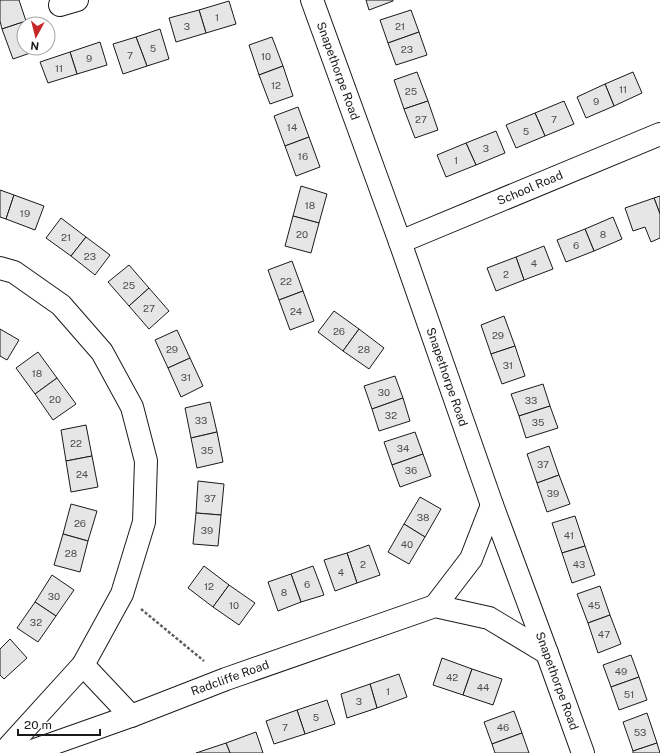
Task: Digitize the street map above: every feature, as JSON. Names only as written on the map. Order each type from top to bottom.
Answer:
[{"type":"street","name":"Snapethorpe Road","points":[[312,0],[400,242],[492,505],[583,753]]},
{"type":"street","name":"School Road","points":[[400,242],[660,134]]},
{"type":"street","points":[[0,268],[14,272],[61,305],[102,352],[132,407],[146,461],[144,522],[122,594],[82,665],[4,753]]},
{"type":"street","points":[[492,505],[471,559],[435,606],[489,618],[547,653]]},
{"type":"street","name":"Radcliffe Road","points":[[26,753],[131,716],[226,679],[435,606]]},
{"type":"street","points":[[82,665],[131,716]]},
{"type":"path","points":[[122,594],[226,679]]},
{"type":"building","points":[[0,0],[19,0],[24,16],[16,16],[16,24],[2,29],[0,21]]},
{"type":"building","points":[[366,0],[393,0],[393,1],[369,10]]},
{"type":"building","points":[[229,1],[236,24],[206,33],[199,10]]},
{"type":"building","points":[[199,10],[206,33],[176,42],[169,18]]},
{"type":"building","points":[[411,10],[419,32],[388,43],[380,20]]},
{"type":"building","points":[[16,24],[16,56],[22,56],[13,59],[2,29]]},
{"type":"building","points":[[160,29],[169,59],[147,66],[136,37]]},
{"type":"building","points":[[419,32],[427,55],[396,65],[388,43]]},
{"type":"building","points":[[136,37],[147,66],[123,74],[113,44]]},
{"type":"building","points":[[272,37],[283,66],[259,75],[249,45]]},
{"type":"building","points":[[100,42],[107,65],[77,74],[70,52]]},
{"type":"building","points":[[70,52],[77,74],[48,83],[40,62]]},
{"type":"building","points":[[283,66],[293,96],[270,104],[259,75]]},
{"type":"building","points":[[417,72],[428,101],[404,109],[394,80]]},
{"type":"building","points":[[633,72],[642,93],[614,106],[605,84]]},
{"type":"building","points":[[605,84],[614,106],[586,118],[577,97]]},
{"type":"building","points":[[428,101],[438,130],[415,138],[404,109]]},
{"type":"building","points":[[564,101],[574,124],[545,136],[535,113]]},
{"type":"building","points":[[298,107],[309,137],[285,146],[274,116]]},
{"type":"building","points":[[535,113],[545,136],[516,148],[506,125]]},
{"type":"building","points":[[496,131],[505,153],[476,165],[466,143]]},
{"type":"building","points":[[309,137],[320,167],[296,176],[285,146]]},
{"type":"building","points":[[466,143],[476,165],[446,177],[437,155]]},
{"type":"building","points":[[301,186],[327,194],[319,223],[293,216]]},
{"type":"building","points":[[0,190],[14,195],[6,219],[0,217]]},
{"type":"building","points":[[14,195],[44,206],[35,230],[6,219]]},
{"type":"building","points":[[660,196],[660,214],[654,198]]},
{"type":"building","points":[[654,198],[660,214],[660,238],[651,242],[645,227],[633,231],[625,208]]},
{"type":"building","points":[[293,216],[319,223],[311,253],[285,246]]},
{"type":"building","points":[[613,217],[622,239],[594,251],[585,229]]},
{"type":"building","points":[[61,218],[86,237],[71,256],[46,238]]},
{"type":"building","points":[[585,229],[594,251],[566,262],[557,240]]},
{"type":"building","points":[[86,237],[110,255],[95,275],[71,256]]},
{"type":"building","points":[[544,246],[553,269],[524,280],[516,257]]},
{"type":"building","points":[[516,257],[524,280],[496,291],[487,268]]},
{"type":"building","points":[[292,261],[303,291],[279,300],[268,270]]},
{"type":"building","points":[[129,265],[149,288],[129,306],[108,282]]},
{"type":"building","points":[[149,288],[169,311],[149,329],[129,306]]},
{"type":"building","points":[[303,291],[314,321],[290,330],[279,300]]},
{"type":"building","points":[[334,311],[359,329],[343,351],[318,332]]},
{"type":"building","points":[[504,316],[515,346],[491,354],[481,325]]},
{"type":"building","points":[[0,329],[19,340],[7,360],[0,356]]},
{"type":"building","points":[[359,329],[384,348],[369,369],[343,351]]},
{"type":"building","points":[[177,330],[190,358],[168,368],[155,340]]},
{"type":"building","points":[[515,346],[525,376],[502,384],[491,354]]},
{"type":"building","points":[[38,352],[57,378],[35,394],[16,368]]},
{"type":"building","points":[[190,358],[203,386],[181,397],[168,368]]},
{"type":"building","points":[[395,376],[403,398],[372,409],[364,386]]},
{"type":"building","points":[[57,378],[76,404],[53,420],[35,394]]},
{"type":"building","points":[[543,384],[550,406],[519,416],[511,394]]},
{"type":"building","points":[[403,398],[410,421],[379,431],[372,409]]},
{"type":"building","points":[[210,402],[217,432],[191,438],[185,408]]},
{"type":"building","points":[[550,406],[558,428],[526,438],[519,416]]},
{"type":"building","points":[[86,425],[92,456],[66,461],[61,430]]},
{"type":"building","points":[[217,432],[223,462],[197,468],[191,438]]},
{"type":"building","points":[[415,432],[423,454],[392,465],[384,442]]},
{"type":"building","points":[[549,446],[559,475],[537,483],[527,454]]},
{"type":"building","points":[[423,454],[431,476],[400,487],[392,465]]},
{"type":"building","points":[[92,456],[98,487],[71,492],[66,461]]},
{"type":"building","points":[[559,475],[570,504],[547,512],[537,483]]},
{"type":"building","points":[[198,481],[224,484],[221,515],[196,513]]},
{"type":"building","points":[[420,497],[441,509],[425,537],[404,524]]},
{"type":"building","points":[[71,504],[97,511],[88,541],[63,534]]},
{"type":"building","points":[[196,513],[221,515],[218,546],[193,544]]},
{"type":"building","points":[[575,516],[585,546],[562,553],[552,523]]},
{"type":"building","points":[[404,524],[425,537],[409,564],[388,552]]},
{"type":"building","points":[[63,534],[88,541],[80,572],[54,565]]},
{"type":"building","points":[[369,545],[380,575],[357,583],[347,553]]},
{"type":"building","points":[[585,546],[595,575],[572,583],[562,553]]},
{"type":"building","points":[[347,553],[357,583],[335,591],[324,560]]},
{"type":"building","points":[[204,566],[229,585],[213,607],[188,588]]},
{"type":"building","points":[[313,566],[324,595],[301,602],[291,574]]},
{"type":"building","points":[[291,574],[301,602],[278,611],[268,582]]},
{"type":"building","points":[[52,575],[74,590],[56,616],[35,602]]},
{"type":"building","points":[[229,585],[255,603],[239,625],[213,607]]},
{"type":"building","points":[[600,586],[610,615],[588,623],[577,594]]},
{"type":"building","points":[[35,602],[56,616],[38,642],[17,628]]},
{"type":"building","points":[[610,615],[621,644],[598,653],[588,623]]},
{"type":"building","points":[[10,639],[27,658],[4,679],[0,675],[0,649]]},
{"type":"building","points":[[631,655],[639,677],[611,687],[603,665]]},
{"type":"building","points":[[442,658],[472,669],[463,695],[433,685]]},
{"type":"building","points":[[472,669],[502,679],[493,705],[463,695]]},
{"type":"building","points":[[399,674],[407,697],[377,708],[370,684]]},
{"type":"building","points":[[639,677],[647,700],[619,710],[611,687]]},
{"type":"building","points":[[370,684],[377,708],[347,718],[341,694]]},
{"type":"building","points":[[327,700],[335,724],[305,734],[297,710]]},
{"type":"building","points":[[297,710],[305,734],[274,744],[266,721]]},
{"type":"building","points":[[514,711],[522,733],[492,744],[484,722]]},
{"type":"building","points":[[647,713],[657,743],[633,751],[623,722]]},
{"type":"building","points":[[256,732],[263,753],[230,753],[226,743]]},
{"type":"building","points":[[522,733],[529,753],[495,753],[492,744]]},
{"type":"building","points":[[226,743],[230,753],[196,753]]},
{"type":"building","points":[[657,743],[660,753],[633,753],[633,751]]}]
